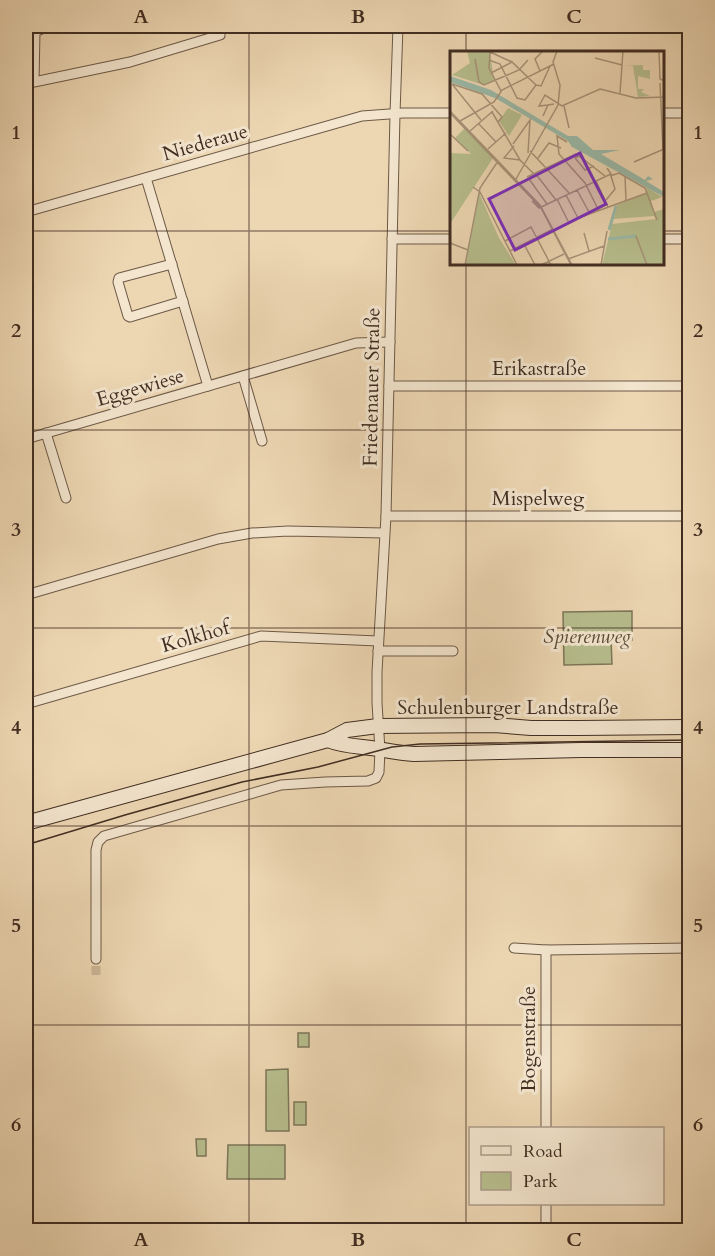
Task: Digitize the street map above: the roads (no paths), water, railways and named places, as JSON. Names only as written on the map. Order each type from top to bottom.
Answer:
[{"type":"main road","name":"Schulenburger Landstraße","points":[[26,823],[328,740],[348,730],[378,726],[690,727]]},
{"type":"main road","name":"Schulenburger Landstraße","points":[[328,740],[340,745],[414,754],[690,750]]},
{"type":"street","points":[[48,26],[35,32],[34,82],[130,62],[220,35],[219,26]]},
{"type":"street","name":"Friedenauer Straße","points":[[380,750],[377,696],[378,641],[386,516],[398,26]]},
{"type":"street","name":"Niederaue","points":[[26,212],[362,116],[450,113]]},
{"type":"street","points":[[664,113],[690,113]]},
{"type":"street","points":[[146,178],[208,386]]},
{"type":"street","points":[[392,239],[450,239]]},
{"type":"street","points":[[664,239],[690,239]]},
{"type":"street","points":[[172,264],[119,278],[118,282],[130,317],[183,302]]},
{"type":"street","name":"Eggewiese","points":[[26,439],[356,343],[390,342]]},
{"type":"street","points":[[243,376],[262,441]]},
{"type":"street","name":"Erikastraße","points":[[389,386],[690,386]]},
{"type":"street","points":[[46,433],[66,498]]},
{"type":"street","name":"Mispelweg","points":[[386,516],[690,516]]},
{"type":"street","points":[[26,596],[218,539],[252,533],[288,531],[384,533]]},
{"type":"street","name":"Kolkhof","points":[[26,704],[261,636],[378,641]]},
{"type":"street","points":[[378,651],[453,651]]},
{"type":"street","points":[[96,959],[96,850],[98,842],[104,836],[281,786],[369,781],[376,778],[379,772],[380,750]]},
{"type":"street","points":[[514,948],[546,950],[690,948]]},
{"type":"street","name":"Bogenstraße","points":[[546,950],[546,1127]]},
{"type":"street","points":[[546,1205],[546,1230]]},
{"type":"tunnel","points":[[96,959],[96,975]]},
{"type":"tram line","points":[[26,845],[242,782],[318,767],[392,747],[420,744],[690,740]]},
{"type":"park label","name":"Spierenweg","points":[[587,636]]}]
